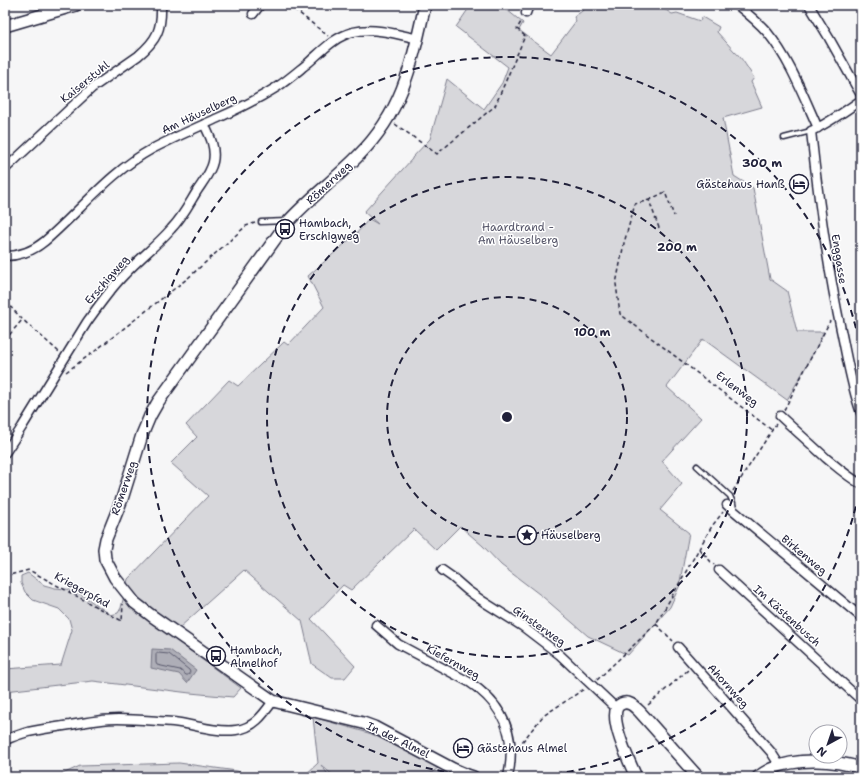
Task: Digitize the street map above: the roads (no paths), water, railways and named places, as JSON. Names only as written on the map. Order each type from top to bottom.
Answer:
[{"type":"street","points":[[5,26],[76,5]]},
{"type":"street","name":"Kaiserstuhl","points":[[5,169],[92,88],[145,50],[154,39],[160,25],[162,15],[161,5]]},
{"type":"street","points":[[253,14],[260,5]]},
{"type":"street","name":"Römerweg","points":[[273,701],[152,616],[136,603],[114,578],[108,568],[104,549],[106,539],[122,499],[142,435],[150,416],[167,388],[289,221],[359,156],[388,119],[398,100],[412,62],[425,5]]},
{"type":"street","name":"Enggasse","points":[[737,5],[766,31],[774,41],[790,69],[814,129],[822,218],[830,273],[851,381],[861,413]]},
{"type":"street","points":[[809,5],[861,95]]},
{"type":"street","name":"Am Häuselberg","points":[[5,256],[20,255],[38,247],[56,232],[127,164],[152,149],[240,107],[277,87],[342,36],[352,32],[375,30],[418,39]]},
{"type":"street","points":[[814,129],[861,100]]},
{"type":"street","name":"Erschigweg","points":[[5,453],[87,322],[106,295],[126,273],[172,229],[206,177],[213,162],[214,154],[213,145],[204,124]]},
{"type":"street","points":[[780,416],[831,462],[861,484]]},
{"type":"street","name":"Birkenweg","points":[[731,508],[861,617]]},
{"type":"street","name":"Ginsterweg","points":[[442,570],[467,590],[522,626],[555,651],[616,708]]},
{"type":"street","name":"Im Kästenbusch","points":[[719,570],[861,700]]},
{"type":"street","name":"Kiefernweg","points":[[376,625],[398,644],[478,688],[496,706],[503,719],[511,744],[508,777]]},
{"type":"street","name":"Ahornweg","points":[[678,647],[772,752],[780,766]]},
{"type":"street","points":[[5,740],[27,732],[117,719],[175,722],[216,729],[237,730],[249,727],[255,723],[273,701]]},
{"type":"street","name":"In der Almel","points":[[273,701],[374,727],[453,769],[473,777]]},
{"type":"street","points":[[636,777],[626,755],[616,725],[616,708],[621,704],[628,703],[633,705],[698,777]]},
{"type":"street","points":[[758,777],[771,769],[780,766],[810,761],[841,763],[861,768]]},
{"type":"lane","points":[[784,138],[814,129]]},
{"type":"lane","points":[[261,222],[289,221]]},
{"type":"lane","points":[[697,466],[730,496],[733,503],[731,508]]},
{"type":"water","points":[[152,649],[170,650],[196,670],[187,683],[179,674],[151,668]]},
{"type":"place","name":"Gästehaus Hanß","points":[[799,184]]},
{"type":"place","name":"Hambach, Erschigweg","points":[[285,229]]},
{"type":"place","name":"Häuselberg","points":[[527,535]]},
{"type":"place","name":"Hambach, Almelhof","points":[[216,656]]},
{"type":"place","name":"Gästehaus Almel","points":[[463,748]]},
{"type":"park label","name":"Haardtrand - Am Häuselberg","points":[[518,233]]}]
